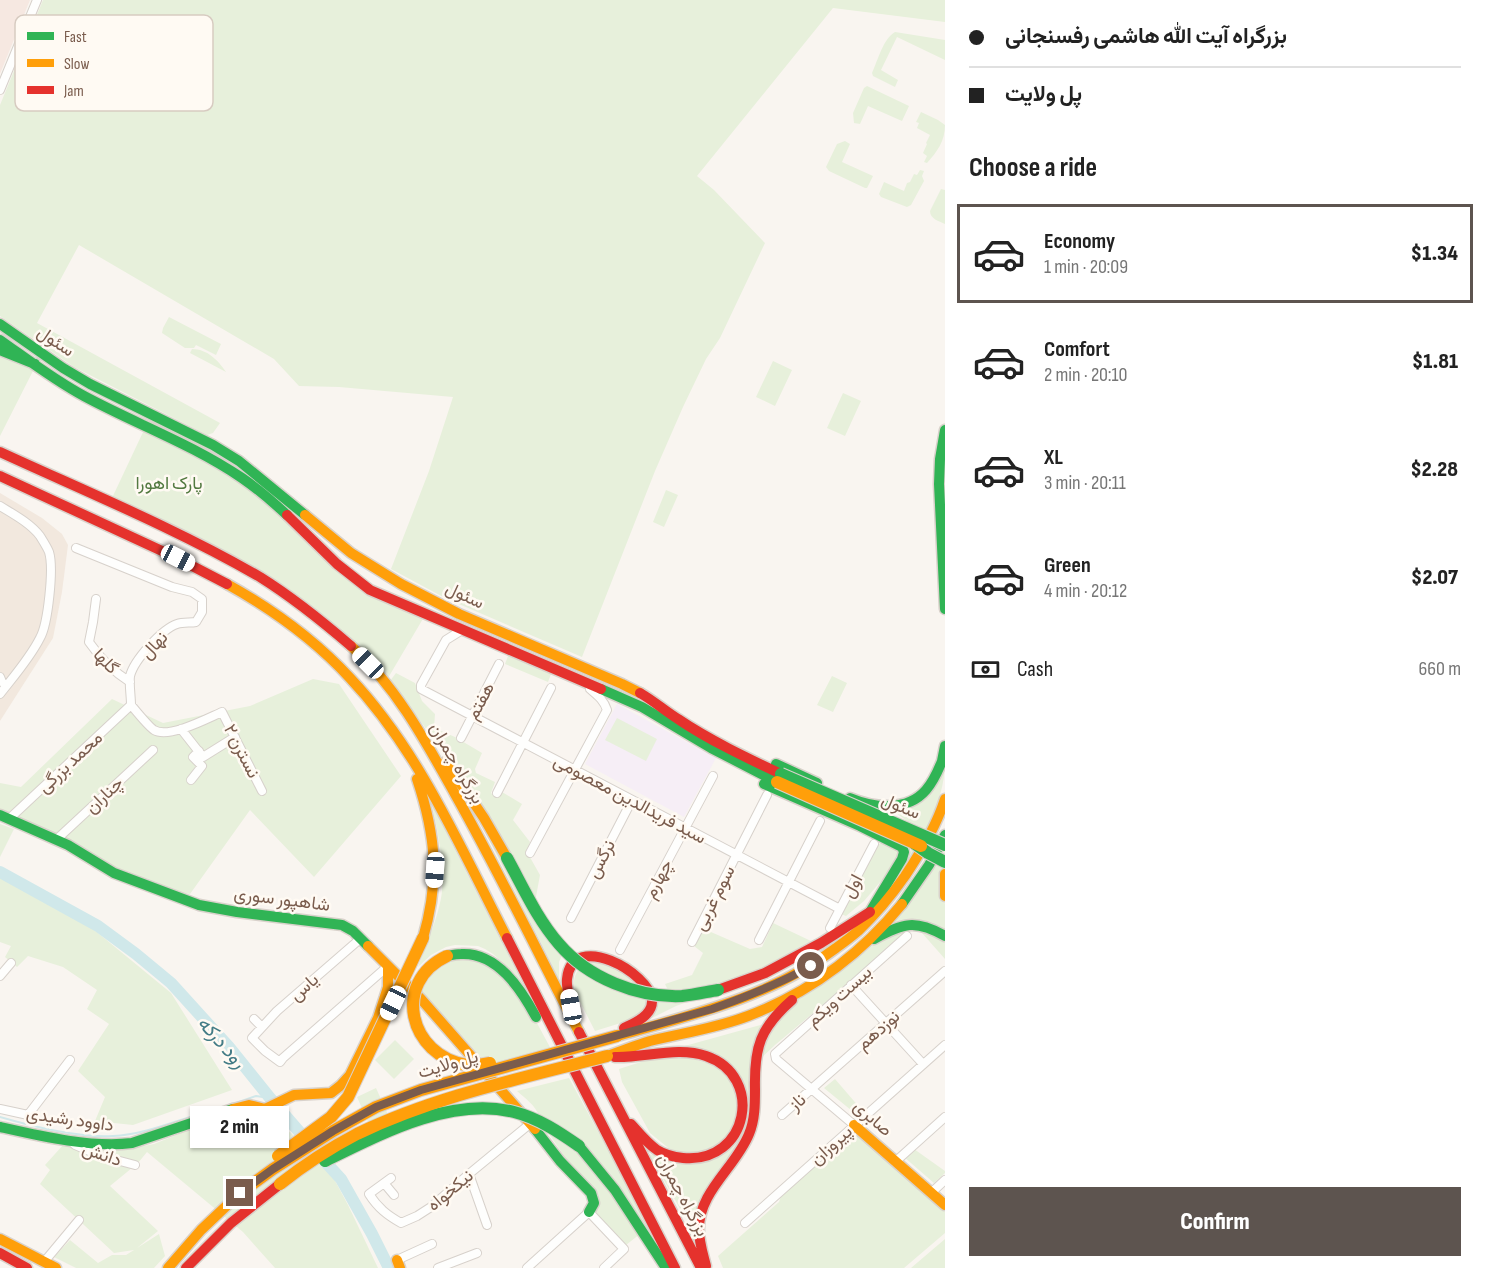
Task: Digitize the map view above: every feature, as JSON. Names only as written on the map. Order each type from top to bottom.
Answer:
[{"type":"main road","name":"سئول","points":[[0,324],[63,369],[213,445],[239,461],[351,553],[401,584],[452,610],[616,682],[646,703],[749,759],[779,778],[914,843],[945,855]]},
{"type":"main road","name":"سئول","points":[[0,340],[83,395],[207,456],[244,479],[271,500],[370,590],[579,680],[646,703]]},
{"type":"main road","points":[[0,350],[35,364]]},
{"type":"main road","points":[[945,430],[939,484],[945,609]]},
{"type":"main road","points":[[0,446],[23,463]]},
{"type":"main road","name":"بزرگراه چمران","points":[[0,452],[208,548],[261,578],[316,616],[368,663],[384,681],[424,739],[479,837],[618,1111],[701,1268]]},
{"type":"main road","name":"بزرگراه چمران","points":[[0,476],[178,558],[256,600],[307,637],[338,665],[373,705],[434,796],[675,1268]]},
{"type":"main road","points":[[380,571],[371,574],[372,584],[394,594],[407,606]]},
{"type":"main road","points":[[424,739],[440,754],[484,818],[544,925],[559,945],[592,971],[620,985],[636,990],[679,996],[718,990],[765,973],[821,943],[870,912],[897,867],[904,852],[902,848],[860,826],[721,762],[666,729],[646,703]]},
{"type":"main road","points":[[646,703],[904,822],[909,826],[909,831],[906,838],[901,840],[860,826]]},
{"type":"main road","points":[[862,803],[889,807],[914,800],[928,789],[942,761],[945,746]]},
{"type":"main road","points":[[168,1268],[207,1224],[269,1163],[331,1117],[348,1097],[361,1073],[423,938],[434,899],[435,870],[430,823],[410,757]]},
{"type":"main road","name":"سئول","points":[[779,778],[945,845]]},
{"type":"main road","points":[[841,946],[872,920],[904,881],[931,834],[945,800]]},
{"type":"main road","name":"شاهپور سوری","points":[[4,817],[68,845],[114,873],[199,905],[237,912],[326,922],[347,928],[388,966],[416,999]]},
{"type":"main road","points":[[707,1268],[699,1230],[700,1216],[712,1190],[749,1135],[754,1114],[756,1058],[760,1039],[780,1011],[802,991],[866,944],[882,928],[917,884],[945,835]]},
{"type":"main road","points":[[914,843],[945,862]]},
{"type":"main road","points":[[945,874],[945,896]]},
{"type":"main road","points":[[841,946],[870,912],[904,881]]},
{"type":"main road","points":[[866,944],[906,924],[923,925],[945,936]]},
{"type":"main road","name":"پل ولایت","points":[[240,1193],[333,1131],[376,1107],[421,1090],[712,1009],[754,994],[799,973],[841,946]]},
{"type":"main road","points":[[540,1056],[467,1065],[431,1048],[415,1025],[412,1008],[420,978],[432,964],[454,954],[489,959],[500,967],[513,982],[528,1002],[552,1048],[574,1072]]},
{"type":"main road","points":[[574,1024],[567,979],[574,962],[581,956],[600,956],[612,961],[646,986],[652,999],[647,1013],[636,1022],[593,1042]]},
{"type":"main road","name":"داوود رشیدی","points":[[0,1127],[70,1140],[115,1145],[132,1143],[249,1105],[265,1109],[294,1095],[327,1094],[345,1081],[378,1018],[388,987],[388,966]]},
{"type":"main road","points":[[607,1056],[638,1045],[707,1029],[748,1016],[802,991]]},
{"type":"main road","points":[[378,1018],[385,1007],[405,992],[438,1019],[593,1196],[594,1203],[589,1212]]},
{"type":"main road","points":[[378,1018],[390,1008],[400,1007],[416,999]]},
{"type":"main road","points":[[607,1056],[626,1058],[674,1052],[703,1055],[720,1062],[731,1071],[740,1086],[743,1097],[740,1124],[731,1139],[719,1151],[701,1157],[680,1157],[660,1152],[618,1111]]},
{"type":"main road","name":"پل ولایت","points":[[280,1184],[338,1144],[414,1112],[464,1095],[607,1056]]},
{"type":"main road","points":[[188,1267],[223,1229],[280,1184],[379,1135],[446,1113],[483,1108],[522,1114],[553,1128],[579,1146],[590,1156],[621,1198],[666,1268]]},
{"type":"main road","name":"صابری","points":[[854,1125],[945,1205]]},
{"type":"main road","points":[[0,1239],[50,1265]]},
{"type":"main road","points":[[0,1253],[25,1267]]},
{"type":"street","points":[[31,15],[37,0]]},
{"type":"street","points":[[0,90],[15,54]]},
{"type":"street","points":[[0,506],[39,535],[49,552],[51,570],[45,624],[41,636],[0,694]]},
{"type":"street","name":"نهال","points":[[76,548],[172,587],[192,592],[202,599],[202,612],[196,622],[179,623],[167,629],[152,642],[130,675],[131,705]]},
{"type":"street","name":"گلها","points":[[96,599],[88,642],[117,674],[130,682]]},
{"type":"street","name":"سید فریدالدین معصومی","points":[[462,630],[446,640],[421,685],[421,689],[840,909]]},
{"type":"street","name":"هفتم","points":[[461,738],[500,664]]},
{"type":"street","points":[[0,677],[7,685]]},
{"type":"street","points":[[530,853],[607,710],[601,698],[579,680]]},
{"type":"street","points":[[497,793],[550,688]]},
{"type":"street","points":[[131,705],[154,729],[168,731],[181,729],[201,754]]},
{"type":"street","name":"محمد بزرگی","points":[[4,817],[131,705]]},
{"type":"street","name":"نسترن ۲","points":[[181,729],[222,712],[262,791]]},
{"type":"street","points":[[191,780],[202,766],[193,757],[235,737]]},
{"type":"street","name":"چناران","points":[[56,840],[153,750]]},
{"type":"street","name":"چهارم","points":[[620,950],[713,776]]},
{"type":"street","name":"سوم غربی","points":[[692,942],[767,795]]},
{"type":"street","name":"نرگس","points":[[571,918],[632,800]]},
{"type":"street","points":[[759,940],[820,821]]},
{"type":"street","name":"اول","points":[[830,928],[874,844]]},
{"type":"street","name":"بیست ویکم","points":[[776,1059],[775,1054],[907,936]]},
{"type":"street","name":"یاس","points":[[360,939],[277,1011],[252,1038],[265,1051],[280,1062],[388,966]]},
{"type":"street","points":[[0,976],[11,963]]},
{"type":"street","name":"نوزدهم","points":[[812,1089],[945,971]]},
{"type":"street","points":[[851,985],[923,1064]]},
{"type":"street","points":[[254,1019],[262,1027]]},
{"type":"street","name":"پیروزان","points":[[745,1223],[945,1045]]},
{"type":"street","name":"صابری","points":[[776,1059],[854,1125]]},
{"type":"street","points":[[0,1109],[28,1115],[70,1060]]},
{"type":"street","name":"ناز","points":[[783,1115],[812,1089]]},
{"type":"street","points":[[895,1162],[945,1117]]},
{"type":"street","name":"نیکخواه","points":[[394,1195],[388,1180],[369,1194],[386,1215],[401,1223],[417,1216],[431,1207],[531,1123]]},
{"type":"street","name":"دانش","points":[[70,1140],[75,1145],[101,1156],[135,1165]]},
{"type":"street","points":[[468,1174],[487,1225]]},
{"type":"street","points":[[931,1193],[945,1180]]},
{"type":"street","points":[[527,1268],[589,1212],[624,1249],[604,1268]]},
{"type":"street","points":[[50,1265],[79,1221]]},
{"type":"street","points":[[398,1264],[432,1244]]},
{"type":"street","points":[[438,1268],[477,1253]]},
{"type":"shaded area","points":[[0,0],[30,0],[24,15],[15,15],[15,37],[0,74]]},
{"type":"shaded area","points":[[0,493],[42,518],[62,534],[68,545],[53,638],[0,721]]},
{"type":"shaded area","points":[[617,704],[716,758],[684,817],[585,764]]},
{"type":"green space","points":[[43,0],[945,0],[945,22],[833,8],[697,176],[714,190],[765,243],[720,338],[706,359],[683,407],[655,471],[582,657],[445,598],[391,569],[429,471],[453,397],[339,387],[299,386],[274,359],[79,245],[37,323],[220,423],[213,433],[207,435],[74,367],[0,316],[0,105],[15,68],[15,111],[213,111],[213,15],[37,15]]},
{"type":"green space","points":[[895,32],[945,40],[945,60],[897,37],[881,70],[898,80],[895,87],[873,76],[872,73],[884,45]]},
{"type":"green space","points":[[867,86],[909,106],[902,121],[868,106],[860,124],[854,123],[853,113]]},
{"type":"green space","points":[[921,112],[945,125],[940,146],[927,163],[924,162],[927,156],[923,153],[930,135],[917,128],[919,123],[916,122]]},
{"type":"green space","points":[[845,141],[850,144],[842,162],[873,176],[867,188],[829,171],[826,167],[837,144]]},
{"type":"green space","points":[[920,170],[924,171],[922,176],[924,181],[911,205],[907,207],[881,197],[879,194],[884,182],[904,191],[907,183]]},
{"type":"green space","points":[[941,189],[945,190],[945,224],[930,214]]},
{"type":"green space","points":[[169,317],[221,344],[216,355],[196,345],[194,348],[185,348],[162,333]]},
{"type":"green space","points":[[192,349],[212,356],[226,372],[190,353]]},
{"type":"green space","points":[[0,354],[34,369],[0,436]]},
{"type":"green space","points":[[773,361],[792,370],[775,406],[756,397]]},
{"type":"green space","points":[[843,393],[861,401],[845,436],[827,428]]},
{"type":"green space","name":"پارک اهورا","points":[[144,430],[221,469],[273,508],[317,550],[424,617],[388,678],[314,608],[112,498]]},
{"type":"green space","points":[[666,490],[678,495],[664,527],[653,522]]},
{"type":"green space","points":[[508,656],[551,674],[548,682],[505,664]]},
{"type":"green space","points":[[396,673],[415,683],[422,701],[435,714],[434,728],[482,753],[475,769],[476,773],[495,782],[491,793],[497,797],[502,792],[522,804],[513,820],[530,842],[527,852],[540,875],[535,902],[460,774],[390,681]]},
{"type":"green space","points":[[832,676],[847,683],[833,712],[817,705]]},
{"type":"green space","points":[[313,679],[339,684],[401,776],[314,877],[250,810],[190,894],[177,892],[108,865],[0,811],[0,783],[21,787],[112,699],[163,723],[250,706]]},
{"type":"green space","points":[[617,718],[657,739],[646,761],[605,740]]},
{"type":"green space","points":[[945,761],[941,793],[936,808],[922,837],[897,878],[911,851],[913,827],[892,810],[901,809]]},
{"type":"green space","points":[[431,802],[526,990],[515,974],[493,954],[478,946],[446,947],[431,955],[418,967],[436,919],[442,891],[440,846]]},
{"type":"green space","points":[[471,804],[562,955],[559,962],[559,979]]},
{"type":"green space","points":[[0,824],[14,829],[0,857]]},
{"type":"green space","points":[[883,843],[900,851],[887,874],[864,901],[846,916],[841,914],[877,844]]},
{"type":"green space","points":[[945,847],[942,893],[945,904],[945,931],[924,923],[887,930]]},
{"type":"green space","points":[[0,877],[87,924],[171,993],[232,1090],[133,1125],[95,1121],[105,1097],[78,1071],[109,1024],[87,1009],[97,990],[63,967],[28,956],[17,967],[5,957],[11,946],[0,942]]},
{"type":"green space","points":[[773,923],[811,941],[760,969],[719,985],[668,990],[665,984],[692,975],[703,953],[694,946],[704,929],[750,949],[762,947]]},
{"type":"green space","points":[[917,926],[760,1059],[765,1038],[799,999],[841,971],[888,933]]},
{"type":"green space","points":[[923,929],[945,939],[945,959],[922,933]]},
{"type":"green space","points":[[455,960],[484,961],[525,1001],[551,1049],[489,1066],[420,990],[434,971]]},
{"type":"green space","points":[[598,960],[641,985],[648,1004],[637,1018],[595,1031],[575,992],[574,979],[578,970]]},
{"type":"green space","points":[[710,994],[676,1006],[652,1018],[654,998]]},
{"type":"green space","points":[[764,1024],[748,1124],[695,1235],[649,1154],[669,1160],[700,1162],[743,1128],[735,1073],[681,1047]]},
{"type":"green space","points":[[395,1040],[414,1059],[394,1079],[375,1060]]},
{"type":"green space","points":[[675,1054],[721,1067],[740,1093],[736,1123],[718,1148],[701,1154],[672,1151],[650,1133],[622,1082],[619,1069]]},
{"type":"green space","points":[[569,1078],[656,1241],[613,1181],[539,1116],[533,1105],[517,1091]]},
{"type":"green space","points":[[835,1079],[860,1108],[857,1115],[824,1088]]},
{"type":"green space","points":[[376,1088],[389,1117],[370,1126],[357,1097]]},
{"type":"green space","points":[[223,1116],[247,1146],[256,1146],[290,1132],[332,1175],[378,1268],[275,1268],[243,1232],[147,1152],[138,1163],[110,1186],[158,1231],[137,1248],[159,1234],[165,1256],[154,1268],[76,1268],[54,1257],[70,1240],[98,1263],[112,1255],[126,1255],[134,1250],[114,1253],[40,1184],[50,1170],[45,1165],[64,1144],[123,1150],[154,1144]]},
{"type":"green space","points":[[854,1130],[945,1212],[945,1233],[904,1268],[723,1268],[718,1256],[779,1202],[782,1193]]},
{"type":"green space","points":[[549,1134],[579,1151],[640,1234],[623,1246],[597,1217],[596,1209]]},
{"type":"green space","points":[[914,1149],[945,1171],[934,1183],[904,1157]]},
{"type":"green space","points":[[945,1239],[945,1268],[911,1268]]},
{"type":"waterway","name":"رود درکه","points":[[0,872],[98,926],[171,983],[229,1047],[309,1143]]},
{"type":"waterway","points":[[233,1104],[256,1096],[270,1098]]},
{"type":"waterway","points":[[0,1117],[56,1131],[113,1136],[154,1129],[193,1116]]},
{"type":"waterway","name":"رود درکه","points":[[320,1156],[341,1179],[389,1268]]},
{"type":"traffic: fast","points":[[0,324],[90,384],[213,445],[239,461],[305,515]]},
{"type":"traffic: fast","points":[[0,340],[73,390],[184,444],[223,466],[271,500],[287,515]]},
{"type":"traffic: fast","points":[[0,350],[35,364]]},
{"type":"traffic: fast","points":[[945,430],[939,484],[945,609]]},
{"type":"traffic: fast","points":[[601,689],[642,707],[711,748],[777,782]]},
{"type":"traffic: fast","points":[[942,761],[945,746]]},
{"type":"traffic: fast","points":[[850,798],[880,806],[909,802],[929,787],[942,761]]},
{"type":"traffic: fast","points":[[776,764],[817,783]]},
{"type":"traffic: fast","points":[[781,774],[945,845]]},
{"type":"traffic: fast","points":[[764,784],[902,847],[904,852],[902,859],[870,912]]},
{"type":"traffic: fast","points":[[0,815],[68,845],[114,873],[199,905],[342,925],[353,931],[368,946]]},
{"type":"traffic: fast","points":[[902,904],[929,865],[945,835]]},
{"type":"traffic: fast","points":[[914,843],[945,862]]},
{"type":"traffic: fast","points":[[507,858],[551,934],[584,967],[615,984],[665,996],[682,996],[718,990]]},
{"type":"traffic: fast","points":[[874,939],[894,929],[909,925],[925,927],[945,936]]},
{"type":"traffic: fast","points":[[447,956],[474,955],[497,966],[515,984],[536,1017]]},
{"type":"traffic: fast","points":[[325,1161],[416,1120],[466,1109],[490,1108],[514,1112],[548,1126],[579,1146]]},
{"type":"traffic: fast","points":[[0,1127],[83,1143],[132,1143],[233,1109]]},
{"type":"traffic: fast","points":[[535,1129],[560,1161],[591,1193],[594,1203],[589,1212]]},
{"type":"traffic: fast","points":[[579,1146],[615,1190],[666,1268]]},
{"type":"traffic: slow","points":[[305,515],[351,553],[401,584],[459,614],[640,693]]},
{"type":"traffic: slow","points":[[227,584],[308,638],[337,664],[375,707],[398,737],[437,802],[507,938]]},
{"type":"traffic: slow","points":[[351,646],[382,679],[421,735],[487,853],[579,1032]]},
{"type":"traffic: slow","points":[[446,762],[484,818],[507,858]]},
{"type":"traffic: slow","points":[[417,779],[428,820],[434,858],[432,897],[423,938]]},
{"type":"traffic: slow","points":[[777,782],[921,846]]},
{"type":"traffic: slow","points":[[617,1036],[703,1012],[759,991],[812,965],[839,946],[865,925],[900,883],[928,839],[945,799]]},
{"type":"traffic: slow","points":[[945,874],[945,896]]},
{"type":"traffic: slow","points":[[607,1056],[650,1041],[736,1020],[792,996],[813,984],[851,955],[902,904]]},
{"type":"traffic: slow","points":[[278,1156],[331,1117],[348,1097],[423,938]]},
{"type":"traffic: slow","points":[[368,946],[421,999],[535,1129]]},
{"type":"traffic: slow","points":[[447,956],[429,968],[418,983],[413,1000],[414,1017],[420,1033],[432,1048],[447,1059],[467,1065],[490,1063]]},
{"type":"traffic: slow","points":[[233,1109],[249,1105],[265,1109],[294,1095],[331,1093],[340,1086],[350,1075],[378,1018],[388,987],[388,966]]},
{"type":"traffic: slow","points":[[240,1193],[333,1131],[376,1107],[421,1090],[617,1036]]},
{"type":"traffic: slow","points":[[280,1184],[337,1145],[387,1121],[449,1098],[607,1056]]},
{"type":"traffic: slow","points":[[854,1125],[945,1205]]},
{"type":"traffic: slow","points":[[168,1268],[201,1230],[240,1193]]},
{"type":"traffic: slow","points":[[0,1239],[56,1268]]},
{"type":"traffic: slow","points":[[397,1260],[400,1268]]},
{"type":"traffic: jam","points":[[0,452],[132,511],[229,559],[284,593],[351,646]]},
{"type":"traffic: jam","points":[[0,476],[175,557],[227,584]]},
{"type":"traffic: jam","points":[[287,515],[337,564],[370,590],[601,689]]},
{"type":"traffic: jam","points":[[640,693],[702,734],[781,774]]},
{"type":"traffic: jam","points":[[718,990],[765,973],[821,943],[870,912]]},
{"type":"traffic: jam","points":[[507,938],[675,1268]]},
{"type":"traffic: jam","points":[[571,1007],[567,979],[572,964],[582,957],[596,957],[611,961],[626,968],[639,978],[648,989],[652,1000],[650,1010],[638,1021],[624,1028]]},
{"type":"traffic: jam","points":[[706,1266],[700,1239],[700,1216],[711,1192],[736,1158],[751,1129],[755,1106],[756,1061],[761,1039],[773,1020],[792,1000]]},
{"type":"traffic: jam","points":[[579,1032],[701,1268]]},
{"type":"traffic: jam","points":[[615,1057],[673,1052],[706,1056],[725,1066],[737,1081],[742,1099],[741,1117],[735,1134],[723,1147],[705,1156],[683,1158],[663,1153],[650,1144],[631,1124]]},
{"type":"traffic: jam","points":[[186,1268],[231,1223],[280,1184]]},
{"type":"traffic: jam","points":[[0,1253],[27,1268]]},
{"type":"route","points":[[240,1193],[333,1131],[376,1107],[421,1090],[712,1009],[754,994],[811,966]]}]
